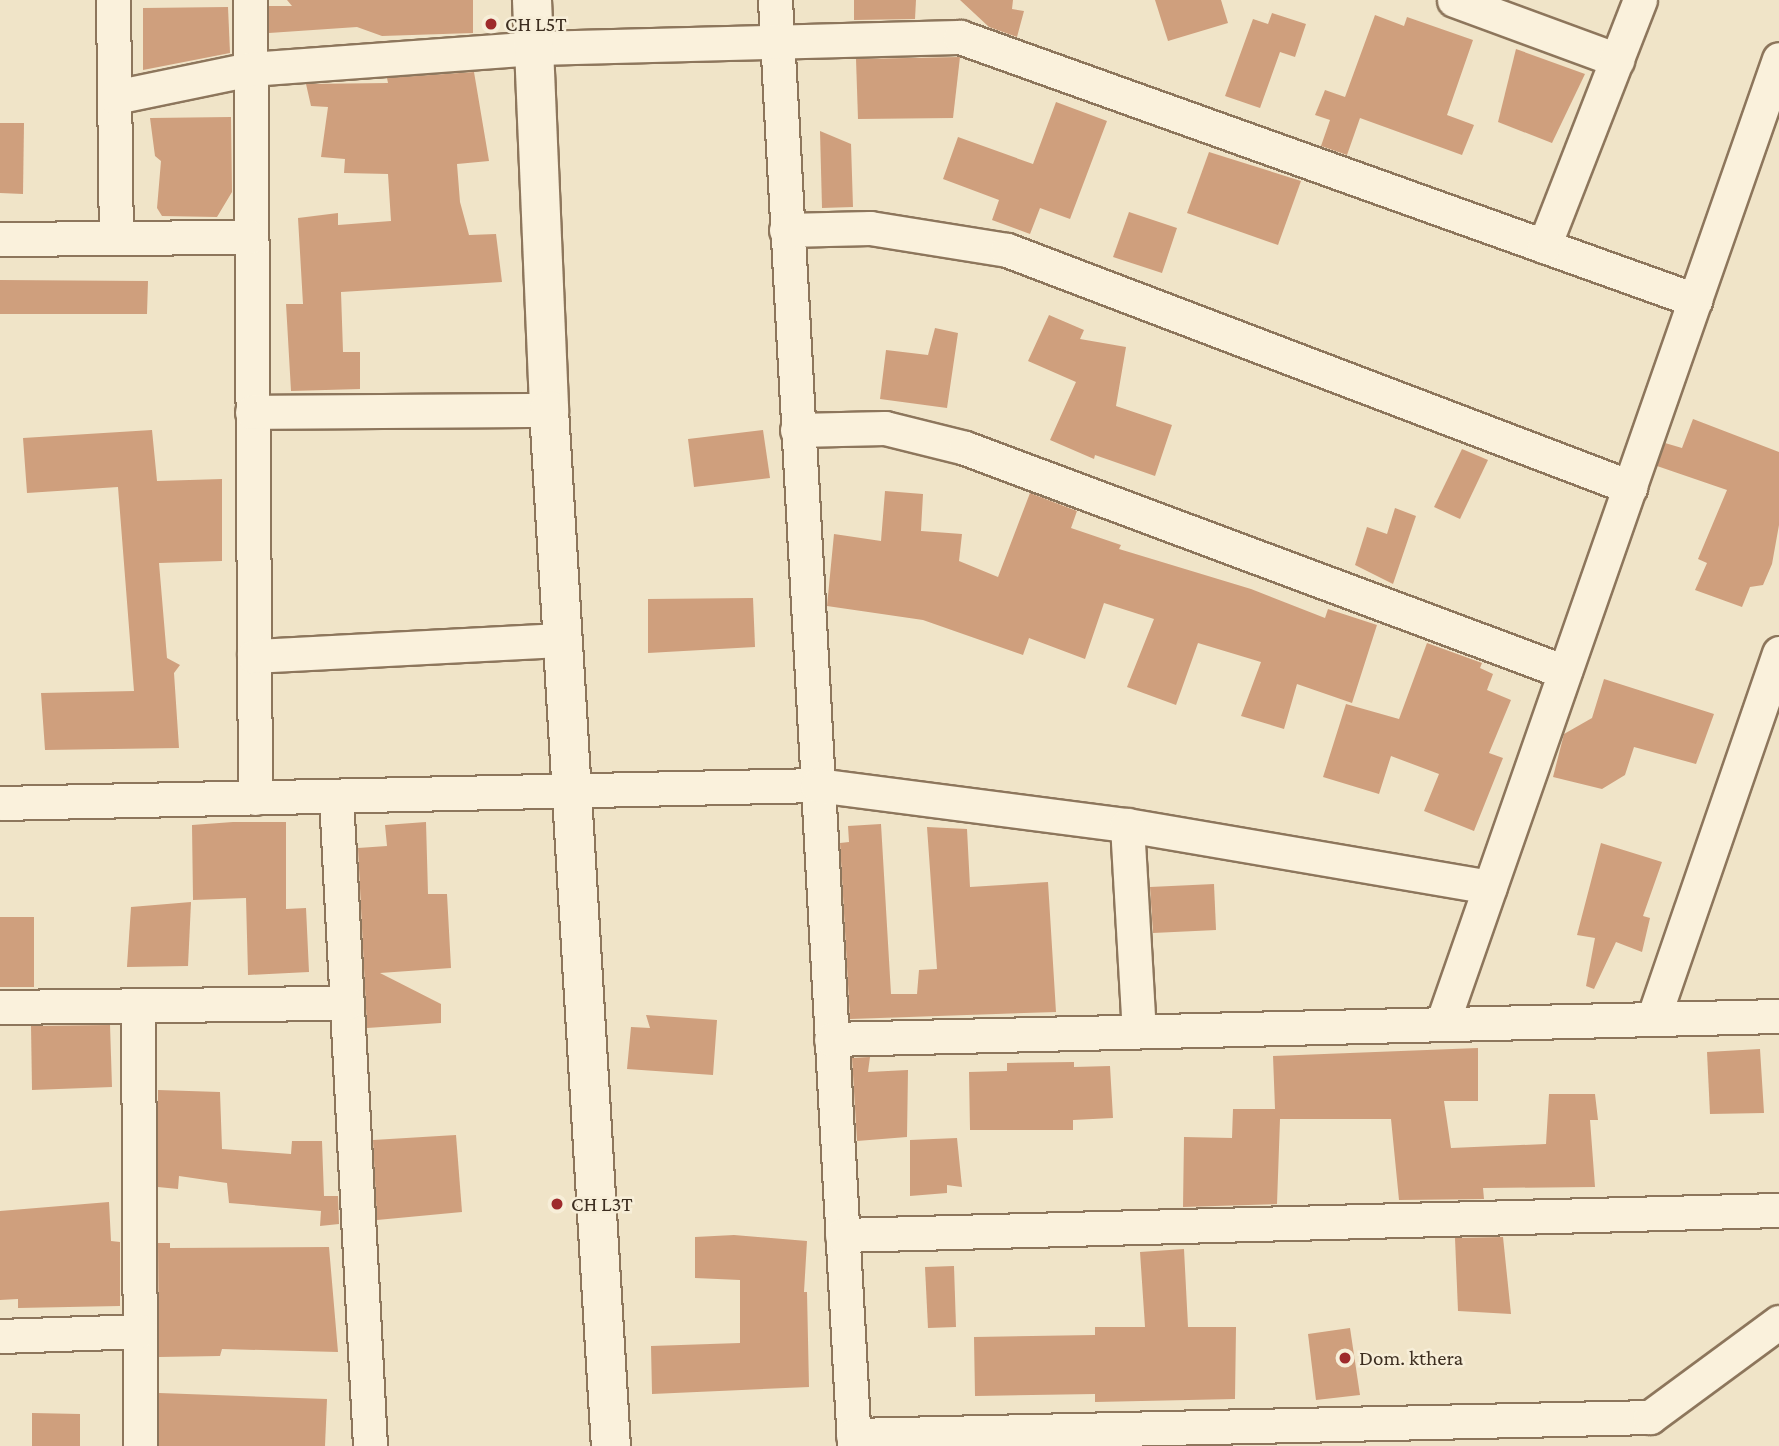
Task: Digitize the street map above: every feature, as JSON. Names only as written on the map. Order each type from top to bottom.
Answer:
[{"type":"street","points":[[113,0],[116,238]]},
{"type":"street","points":[[250,0],[255,798]]},
{"type":"street","points":[[532,0],[549,410],[611,1446]]},
{"type":"street","points":[[775,0],[854,1441],[1557,1432],[1650,1417],[1779,1322]]},
{"type":"street","points":[[1454,0],[1616,60]]},
{"type":"street","points":[[1544,246],[1640,0]]},
{"type":"street","points":[[115,97],[250,69],[534,48],[960,37],[1695,300]]},
{"type":"street","points":[[1442,1024],[1779,59]]},
{"type":"street","points":[[786,230],[870,228],[1007,250],[1630,487]]},
{"type":"street","points":[[0,239],[250,237]]},
{"type":"street","points":[[252,412],[549,410]]},
{"type":"street","points":[[797,430],[885,428],[965,448],[1565,672]]},
{"type":"street","points":[[254,656],[563,640]]},
{"type":"street","points":[[1653,1019],[1779,653]]},
{"type":"street","points":[[0,803],[817,785],[1127,825],[1490,887]]},
{"type":"street","points":[[336,797],[370,1446]]},
{"type":"street","points":[[1127,825],[1139,1031]]},
{"type":"street","points":[[0,1007],[347,1003]]},
{"type":"street","points":[[138,1005],[140,1446]]},
{"type":"street","points":[[831,1039],[1779,1016]]},
{"type":"street","points":[[842,1235],[1779,1210]]},
{"type":"street","points":[[0,1336],[140,1331]]},
{"type":"building","points":[[287,0],[473,0],[473,33],[382,36],[357,27],[269,33],[269,6],[292,6]]},
{"type":"building","points":[[854,0],[916,0],[915,19],[854,20]]},
{"type":"building","points":[[960,0],[1013,0],[1012,9],[1024,11],[1017,37],[989,27]]},
{"type":"building","points":[[1155,0],[1221,0],[1228,23],[1168,41]]},
{"type":"building","points":[[228,7],[230,53],[143,70],[143,8]]},
{"type":"building","points":[[1272,13],[1306,24],[1295,57],[1280,52],[1260,108],[1225,96],[1253,19],[1268,24]]},
{"type":"building","points":[[1375,15],[1404,26],[1407,17],[1473,40],[1447,115],[1474,125],[1462,155],[1360,118],[1347,155],[1321,146],[1330,120],[1315,115],[1325,90],[1345,97]]},
{"type":"building","points":[[1516,49],[1585,74],[1552,143],[1498,122]]},
{"type":"building","points":[[960,57],[953,118],[858,119],[856,59]]},
{"type":"building","points":[[474,72],[489,161],[457,164],[460,202],[469,235],[496,234],[502,282],[341,292],[343,352],[360,352],[360,389],[291,391],[286,304],[303,304],[298,218],[338,213],[338,225],[391,221],[388,174],[344,173],[345,159],[321,157],[328,107],[311,106],[306,84],[388,83],[387,78]]},
{"type":"building","points":[[1056,102],[1107,121],[1070,219],[1040,208],[1030,234],[992,220],[999,200],[943,179],[958,137],[1033,164]]},
{"type":"building","points":[[231,117],[232,192],[217,217],[162,216],[157,208],[161,161],[155,156],[150,118]]},
{"type":"building","points":[[0,123],[24,123],[23,194],[0,193]]},
{"type":"building","points":[[820,131],[851,144],[853,207],[822,208]]},
{"type":"building","points":[[1209,152],[1301,181],[1278,245],[1187,213]]},
{"type":"building","points":[[1129,212],[1177,228],[1162,273],[1113,257]]},
{"type":"building","points":[[0,280],[148,281],[147,314],[0,314]]},
{"type":"building","points":[[1049,315],[1084,330],[1080,339],[1126,347],[1116,406],[1172,425],[1155,476],[1095,455],[1094,459],[1050,440],[1076,382],[1028,361]]},
{"type":"building","points":[[935,328],[958,333],[947,408],[880,399],[886,350],[928,355]]},
{"type":"building","points":[[1693,419],[1779,452],[1779,525],[1772,564],[1763,585],[1750,587],[1742,607],[1695,590],[1707,563],[1698,559],[1727,490],[1657,466],[1665,443],[1682,448]]},
{"type":"building","points":[[152,430],[157,481],[222,479],[222,561],[159,563],[167,658],[180,665],[174,673],[179,748],[45,750],[41,693],[134,691],[118,487],[27,493],[23,438]]},
{"type":"building","points":[[763,430],[770,478],[694,487],[688,439]]},
{"type":"building","points":[[1462,449],[1488,460],[1460,519],[1434,507]]},
{"type":"building","points":[[885,491],[923,494],[921,531],[962,534],[959,561],[998,577],[1030,493],[1077,511],[1071,528],[1121,545],[1119,549],[1251,589],[1325,618],[1328,609],[1377,625],[1352,703],[1297,684],[1284,729],[1241,716],[1261,662],[1198,643],[1176,705],[1127,687],[1154,619],[1104,603],[1085,659],[1029,638],[1023,655],[923,620],[827,606],[834,534],[881,541]]},
{"type":"building","points":[[1395,508],[1416,516],[1393,584],[1355,565],[1367,527],[1387,534]]},
{"type":"building","points":[[753,598],[755,647],[648,653],[648,599]]},
{"type":"building","points":[[1427,643],[1482,663],[1480,668],[1493,674],[1487,690],[1511,700],[1489,753],[1503,758],[1474,831],[1424,811],[1439,774],[1391,756],[1379,794],[1323,777],[1346,704],[1399,719]]},
{"type":"building","points":[[1604,679],[1714,714],[1696,764],[1634,747],[1625,775],[1602,789],[1553,777],[1564,734],[1592,718]]},
{"type":"building","points":[[286,822],[286,909],[306,908],[309,972],[248,975],[246,898],[193,900],[192,825]]},
{"type":"building","points":[[426,822],[428,894],[447,894],[451,968],[380,973],[441,1004],[441,1023],[367,1028],[358,848],[387,846],[385,825]]},
{"type":"building","points":[[881,824],[891,994],[917,994],[919,970],[937,969],[927,827],[967,829],[970,887],[1048,882],[1056,1012],[850,1019],[840,843],[849,842],[848,826]]},
{"type":"building","points":[[1601,843],[1662,862],[1643,916],[1650,918],[1642,952],[1616,942],[1594,989],[1586,986],[1595,938],[1577,935]]},
{"type":"building","points":[[1214,884],[1216,930],[1153,933],[1150,887]]},
{"type":"building","points":[[191,902],[188,966],[127,967],[131,907]]},
{"type":"building","points":[[0,917],[34,917],[34,987],[0,987]]},
{"type":"building","points":[[646,1015],[717,1020],[713,1075],[627,1069],[631,1027],[650,1028]]},
{"type":"building","points":[[110,1025],[112,1087],[32,1090],[31,1026]]},
{"type":"building","points":[[1478,1048],[1478,1101],[1444,1101],[1451,1148],[1546,1144],[1549,1094],[1595,1094],[1598,1120],[1590,1120],[1595,1187],[1483,1188],[1484,1199],[1399,1200],[1391,1119],[1280,1119],[1277,1204],[1183,1207],[1184,1137],[1232,1138],[1233,1109],[1275,1109],[1273,1056]]},
{"type":"building","points":[[1760,1049],[1764,1113],[1710,1114],[1707,1052]]},
{"type":"building","points":[[870,1057],[868,1072],[908,1070],[907,1137],[857,1141],[852,1058]]},
{"type":"building","points":[[1074,1062],[1074,1067],[1110,1066],[1113,1118],[1073,1120],[1073,1130],[970,1130],[969,1072],[1007,1071],[1007,1063]]},
{"type":"building","points":[[158,1090],[220,1092],[222,1149],[291,1154],[292,1141],[322,1141],[324,1196],[338,1196],[339,1224],[320,1226],[321,1211],[229,1203],[227,1183],[179,1176],[178,1189],[158,1187]]},
{"type":"building","points":[[456,1135],[462,1212],[377,1220],[373,1140]]},
{"type":"building","points":[[957,1138],[962,1187],[947,1185],[947,1193],[910,1196],[910,1140]]},
{"type":"building","points":[[109,1202],[111,1241],[120,1242],[120,1306],[18,1308],[18,1299],[0,1300],[0,1211]]},
{"type":"building","points":[[734,1235],[807,1241],[804,1292],[807,1292],[809,1387],[652,1394],[651,1346],[740,1343],[740,1280],[695,1278],[695,1237]]},
{"type":"building","points":[[1503,1237],[1511,1314],[1458,1311],[1455,1238]]},
{"type":"building","points":[[158,1243],[170,1243],[170,1248],[329,1247],[338,1352],[222,1349],[220,1356],[159,1357]]},
{"type":"building","points":[[1184,1249],[1188,1327],[1236,1327],[1235,1399],[1095,1402],[1095,1394],[975,1396],[974,1337],[1095,1335],[1095,1327],[1145,1327],[1140,1252]]},
{"type":"building","points":[[954,1266],[956,1327],[928,1328],[925,1267]]},
{"type":"building","points":[[1350,1328],[1360,1395],[1316,1400],[1308,1334]]},
{"type":"building","points":[[159,1393],[327,1399],[325,1446],[159,1446]]},
{"type":"building","points":[[32,1413],[80,1414],[80,1446],[32,1446]]},
{"type":"place","name":"CH L5T","points":[[491,24]]},
{"type":"place","name":"CH L3T","points":[[557,1204]]},
{"type":"place","name":"Dom. kthera","points":[[1345,1358]]}]
